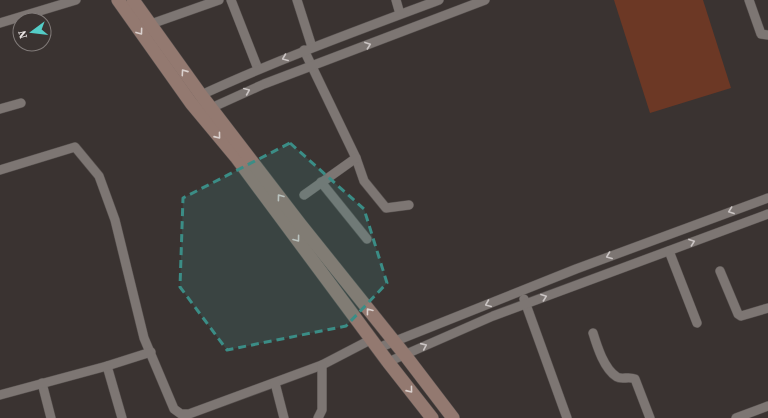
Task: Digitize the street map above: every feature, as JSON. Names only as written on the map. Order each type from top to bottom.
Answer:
[{"type":"main road","points":[[118,0],[191,103],[236,157],[388,362],[432,418]]},
{"type":"main road","points":[[133,0],[201,96],[212,108],[300,224],[394,340],[453,418]]},
{"type":"street","points":[[0,23],[76,0]]},
{"type":"street","points":[[151,24],[219,0]]},
{"type":"street","points":[[231,0],[258,69]]},
{"type":"street","points":[[297,0],[312,66],[356,158],[364,181],[386,208],[408,205]]},
{"type":"street","points":[[396,0],[400,14]]},
{"type":"street","points":[[201,96],[258,69],[439,0]]},
{"type":"street","points":[[212,108],[244,92],[485,0]]},
{"type":"street","points":[[749,0],[761,34],[768,35]]},
{"type":"street","points":[[0,109],[21,102]]},
{"type":"street","points":[[0,170],[75,147],[99,176],[115,220],[144,338],[174,409],[181,414],[189,414],[275,383],[375,343],[394,340],[768,198]]},
{"type":"street","points":[[304,195],[356,158]]},
{"type":"street","points":[[321,182],[367,238]]},
{"type":"street","points":[[388,362],[526,304],[768,214]]},
{"type":"street","points":[[668,251],[697,323]]},
{"type":"street","points":[[720,271],[738,314],[741,316],[768,308]]},
{"type":"street","points":[[521,291],[567,418]]},
{"type":"street","points":[[593,333],[602,357],[614,374],[621,378],[630,377],[634,379],[650,418]]},
{"type":"street","points":[[0,395],[107,366],[151,352]]},
{"type":"street","points":[[318,418],[322,410],[322,365]]},
{"type":"street","points":[[107,366],[122,418]]},
{"type":"street","points":[[42,383],[51,418]]},
{"type":"street","points":[[275,383],[284,418]]},
{"type":"street","points":[[736,418],[768,406]]},
{"type":"highlighted area","points":[[290,143],[364,209],[387,283],[346,326],[227,350],[180,287],[183,198]]},
{"type":"shaded area","points":[[614,0],[703,0],[731,88],[650,113]]}]
